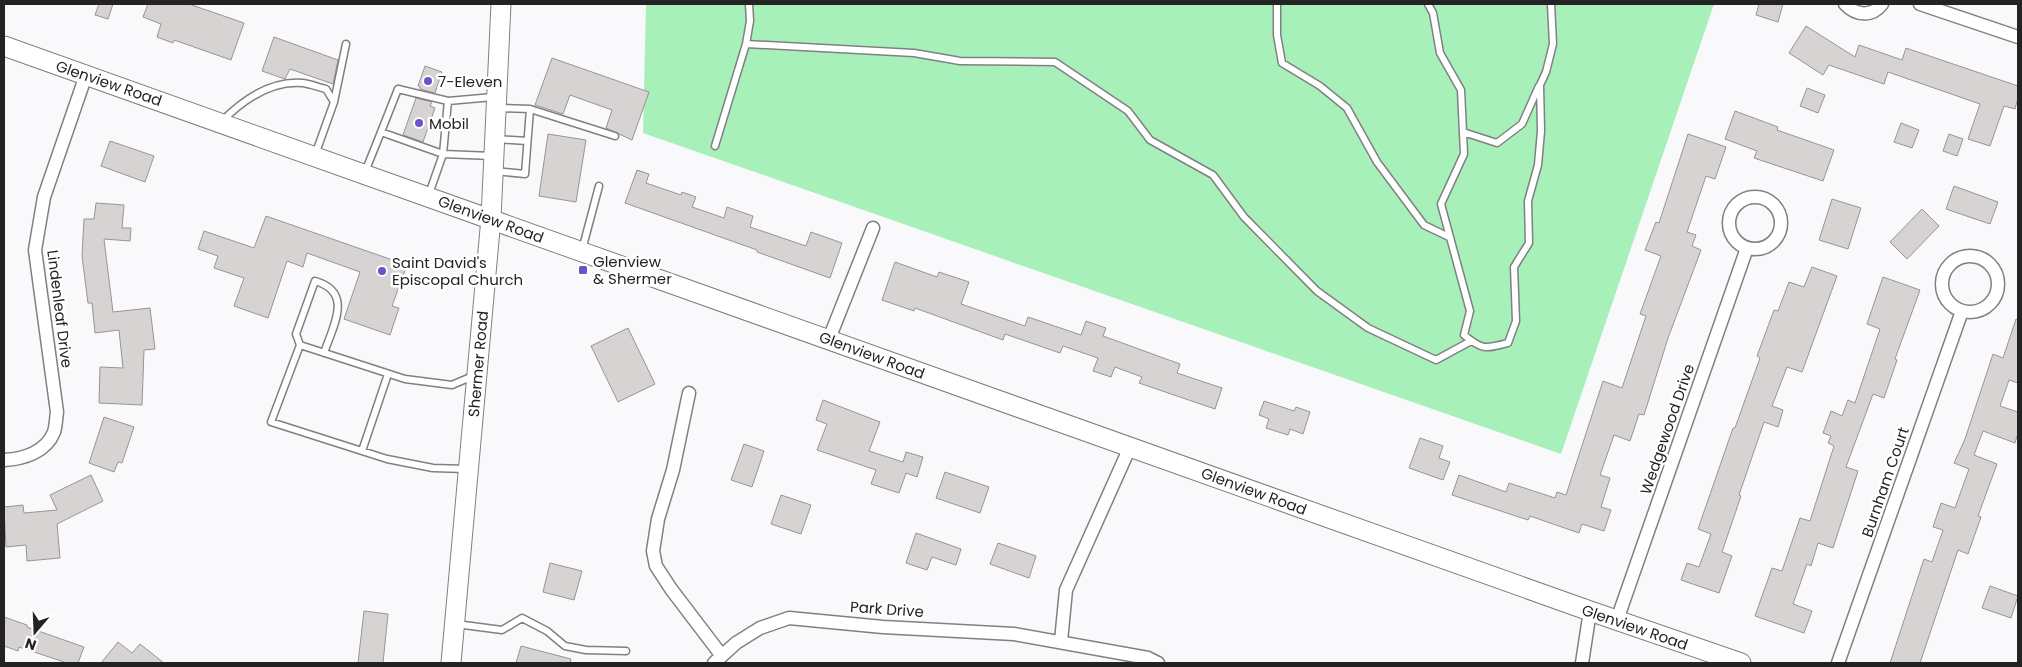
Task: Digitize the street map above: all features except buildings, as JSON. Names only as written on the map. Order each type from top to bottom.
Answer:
[{"type":"main road","name":"Shermer Road","points":[[451,663],[490,218],[501,4]]},
{"type":"main road","name":"Glenview Road","points":[[4,46],[1590,611],[1741,663]]},
{"type":"street","points":[[1845,4],[1851,10],[1865,14],[1872,12],[1882,4]]},
{"type":"street","points":[[1920,4],[2018,37]]},
{"type":"street","name":"Lindenleaf Drive","points":[[4,460],[21,460],[43,448],[54,432],[57,412],[35,250],[44,196],[86,75]]},
{"type":"street","points":[[1757,197],[1768,200],[1780,214],[1781,224],[1778,236],[1768,246],[1760,249],[1748,248],[1741,246],[1732,236],[1729,228],[1729,218],[1733,208],[1742,200],[1757,197]]},
{"type":"street","points":[[829,340],[873,228]]},
{"type":"street","name":"Wedgewood Drive","points":[[1617,620],[1748,248]]},
{"type":"street","points":[[1965,256],[1976,256],[1989,264],[1995,271],[1998,285],[1997,290],[1995,296],[1985,308],[1976,312],[1962,311],[1951,305],[1947,300],[1942,291],[1942,281],[1945,270],[1952,262],[1965,256]]},
{"type":"street","name":"Burnham Court","points":[[1838,663],[1962,311]]},
{"type":"street","name":"Park Drive","points":[[689,393],[673,470],[658,518],[653,551],[656,566],[718,660],[736,643],[760,628],[789,618],[883,627],[978,631],[1061,641],[1148,658],[1158,663]]},
{"type":"street","points":[[1061,641],[1066,590],[1130,447]]},
{"type":"street","points":[[1582,663],[1590,611]]},
{"type":"lane","points":[[715,146],[746,44],[750,21],[749,4]]},
{"type":"lane","points":[[1277,4],[1277,35],[1282,62],[1320,86],[1347,108],[1377,162],[1424,225],[1449,238]]},
{"type":"lane","points":[[1428,4],[1433,13],[1440,53],[1461,90],[1464,154],[1441,204],[1470,311],[1464,335],[1478,346],[1492,347],[1508,343],[1516,321],[1514,267],[1529,243],[1528,201],[1538,166],[1541,131],[1540,85]]},
{"type":"lane","points":[[1463,132],[1497,143],[1522,124],[1546,72],[1553,44],[1550,4]]},
{"type":"lane","points":[[314,156],[334,102],[346,44]]},
{"type":"lane","points":[[746,44],[914,52],[960,61],[1055,62],[1128,111],[1150,140],[1213,174],[1244,217],[1317,291],[1368,328],[1436,360],[1471,341]]},
{"type":"lane","points":[[221,123],[236,107],[256,93],[280,85],[303,83],[326,89],[334,102]]},
{"type":"lane","points":[[365,174],[398,88],[448,101],[496,103],[530,109],[615,136]]},
{"type":"lane","points":[[428,196],[443,154],[448,101]]},
{"type":"lane","points":[[494,155],[525,174],[530,109]]},
{"type":"lane","points":[[381,132],[443,154],[494,155],[527,141]]},
{"type":"lane","points":[[582,251],[599,186]]},
{"type":"lane","points":[[324,353],[339,308],[336,294],[327,284],[315,281],[296,334],[300,345],[271,422],[387,459],[433,468],[468,469]]},
{"type":"lane","points":[[300,345],[405,379],[452,385],[477,375]]},
{"type":"lane","points":[[362,451],[388,374]]},
{"type":"lane","points":[[454,624],[502,630],[522,618],[547,631],[565,646],[586,650],[626,651]]},
{"type":"green space","points":[[646,4],[1714,4],[1561,454],[643,133]]},
{"type":"place","name":"7-Eleven","points":[[428,81]]},
{"type":"place","name":"Mobil","points":[[419,123]]},
{"type":"place","name":"Glenview & Shermer","points":[[583,270]]},
{"type":"place","name":"Saint David's Episcopal Church","points":[[382,271]]}]
